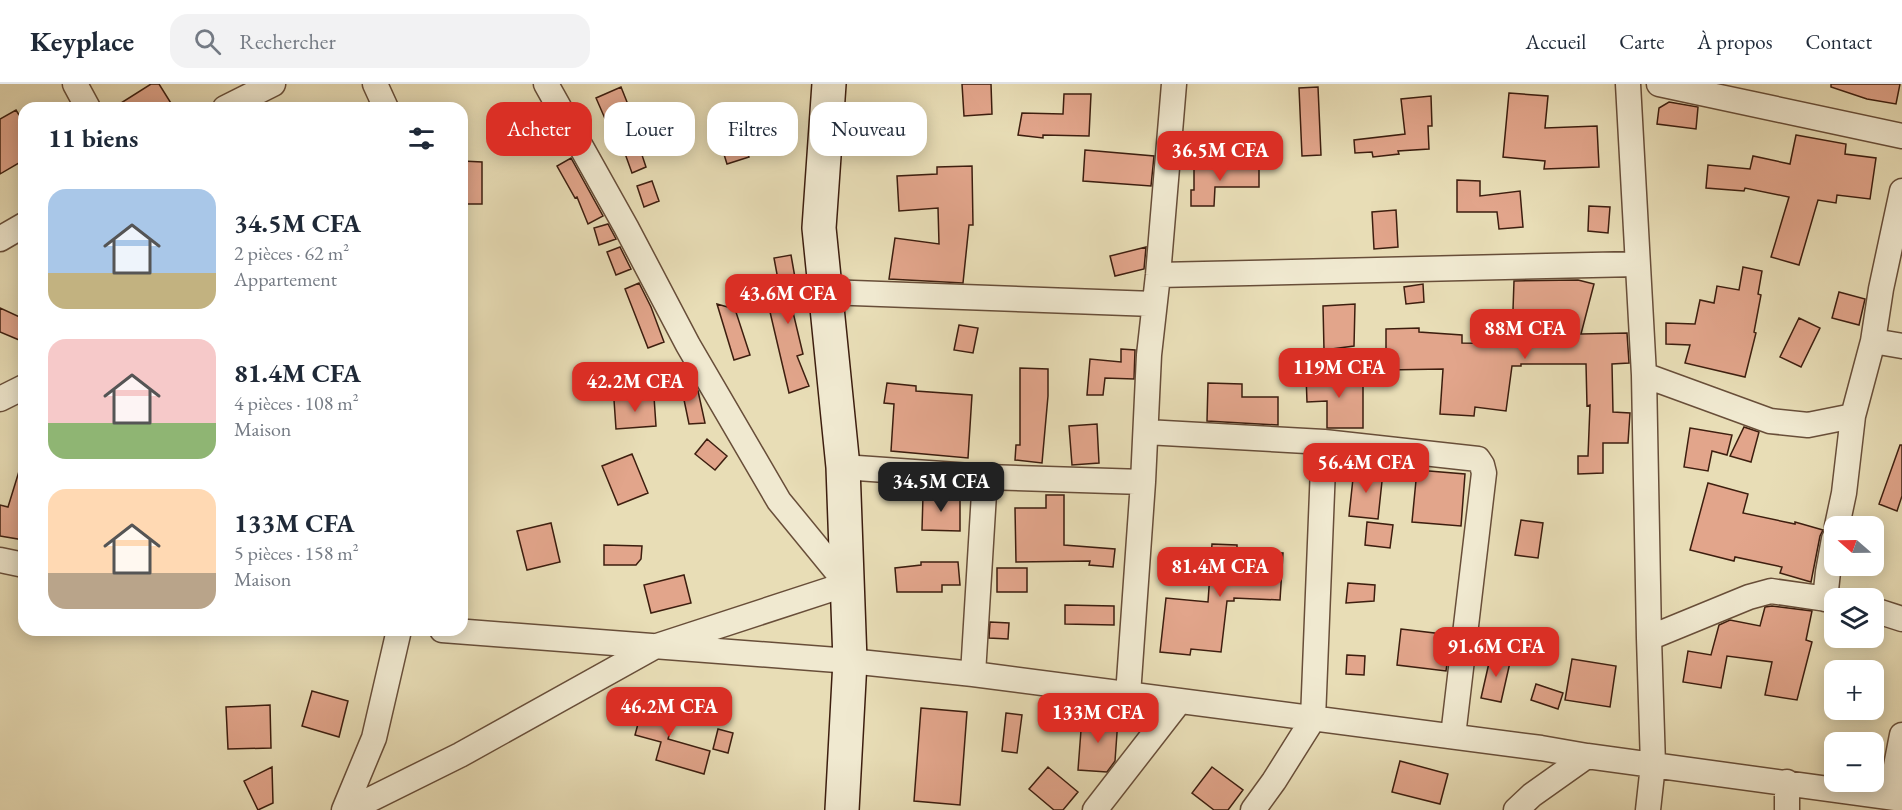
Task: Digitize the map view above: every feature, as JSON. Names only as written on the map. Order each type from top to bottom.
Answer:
[{"type":"main road","points":[[828,84],[819,228],[843,468],[850,661],[842,810]]},
{"type":"street","points":[[75,84],[85,102]]},
{"type":"street","points":[[237,102],[273,84]]},
{"type":"street","points":[[375,84],[383,102]]},
{"type":"street","points":[[349,810],[460,755],[654,647],[847,584],[779,501],[688,345],[626,227],[546,84]]},
{"type":"street","points":[[1128,695],[1143,482],[1149,355],[1174,84]]},
{"type":"street","points":[[1628,84],[1644,375],[1653,765],[1648,810]]},
{"type":"street","points":[[1659,84],[1902,136]]},
{"type":"street","points":[[1839,516],[1853,417],[1872,341],[1902,191]]},
{"type":"street","points":[[0,238],[18,228]]},
{"type":"street","points":[[1158,275],[1637,264]]},
{"type":"street","points":[[826,292],[1154,304]]},
{"type":"street","points":[[1872,341],[1902,346]]},
{"type":"street","points":[[1644,375],[1770,421],[1808,424],[1853,417]]},
{"type":"street","points":[[0,399],[18,390]]},
{"type":"street","points":[[1146,432],[1324,442],[1478,459],[1484,472],[1453,736]]},
{"type":"street","points":[[1252,810],[1274,781],[1313,719],[1324,442]]},
{"type":"street","points":[[843,468],[985,477],[1143,482]]},
{"type":"street","points":[[973,674],[985,477]]},
{"type":"street","points":[[0,560],[18,564]]},
{"type":"street","points":[[1649,638],[1749,597],[1771,591],[1824,599]]},
{"type":"street","points":[[1884,613],[1902,619]]},
{"type":"street","points":[[468,632],[850,661],[973,674],[1453,736],[1896,798],[1902,735]]},
{"type":"street","points":[[344,810],[374,738],[398,636]]},
{"type":"street","points":[[1095,810],[1179,702]]},
{"type":"street","points":[[1516,810],[1532,795],[1587,756]]},
{"type":"street","points":[[1787,782],[1787,810]]},
{"type":"building","points":[[151,84],[159,84],[170,102],[122,102]]},
{"type":"building","points":[[962,84],[991,84],[992,114],[964,116]]},
{"type":"building","points":[[1831,84],[1900,84],[1896,104],[1867,99],[1831,87]]},
{"type":"building","points":[[621,87],[627,102],[604,102],[604,116],[596,98]]},
{"type":"building","points":[[1318,87],[1321,155],[1302,156],[1299,88]]},
{"type":"building","points":[[1509,93],[1548,96],[1545,128],[1597,126],[1599,167],[1544,169],[1545,161],[1503,157]]},
{"type":"building","points":[[1064,94],[1091,94],[1089,136],[1043,135],[1043,138],[1018,135],[1022,113],[1063,114]]},
{"type":"building","points":[[1431,96],[1432,126],[1428,126],[1429,149],[1398,151],[1399,154],[1373,157],[1372,152],[1355,153],[1354,140],[1405,134],[1401,99]]},
{"type":"building","points":[[1669,102],[1698,107],[1696,129],[1657,124],[1659,108]]},
{"type":"building","points":[[16,110],[18,113],[18,164],[0,174],[0,119]]},
{"type":"building","points":[[1796,135],[1846,144],[1845,154],[1876,158],[1870,199],[1837,195],[1836,203],[1818,200],[1799,265],[1771,257],[1789,197],[1745,188],[1744,191],[1706,188],[1708,165],[1750,169],[1753,156],[1790,164]]},
{"type":"building","points":[[1085,150],[1154,156],[1151,186],[1083,181]]},
{"type":"building","points":[[626,156],[642,156],[646,167],[632,173]]},
{"type":"building","points":[[725,156],[749,156],[749,157],[727,164]]},
{"type":"building","points":[[571,158],[603,216],[588,224],[577,197],[575,198],[557,166]]},
{"type":"building","points":[[468,161],[482,162],[482,204],[468,204]]},
{"type":"building","points":[[972,166],[973,225],[969,225],[963,283],[889,279],[895,238],[939,244],[938,208],[899,211],[897,176],[937,174],[937,167]]},
{"type":"building","points":[[1194,166],[1259,167],[1259,187],[1215,187],[1214,206],[1191,206]]},
{"type":"building","points":[[1457,180],[1480,181],[1480,196],[1520,191],[1523,227],[1499,229],[1497,212],[1457,212]]},
{"type":"building","points":[[652,181],[659,201],[644,207],[637,186]]},
{"type":"building","points":[[1589,206],[1610,207],[1608,233],[1588,231]]},
{"type":"building","points":[[1396,210],[1398,247],[1374,249],[1372,212]]},
{"type":"building","points":[[608,224],[616,239],[599,245],[594,228]]},
{"type":"building","points":[[620,247],[631,269],[616,275],[607,252]]},
{"type":"building","points":[[1146,247],[1144,269],[1115,276],[1110,256]]},
{"type":"building","points":[[791,255],[800,306],[792,308],[803,354],[797,356],[809,386],[789,393],[770,312],[777,310],[775,303],[782,301],[774,258]]},
{"type":"building","points":[[1743,267],[1762,271],[1758,294],[1761,295],[1754,332],[1756,333],[1745,377],[1685,363],[1690,345],[1666,344],[1666,323],[1695,324],[1700,300],[1714,303],[1717,286],[1739,290]]},
{"type":"building","points":[[1578,280],[1594,284],[1581,334],[1627,333],[1629,363],[1612,364],[1613,412],[1630,413],[1628,443],[1603,443],[1603,473],[1578,474],[1578,456],[1588,456],[1590,405],[1587,406],[1586,364],[1512,366],[1506,411],[1475,407],[1474,416],[1440,414],[1443,369],[1386,370],[1386,329],[1419,328],[1419,332],[1462,335],[1462,343],[1524,344],[1524,310],[1513,310],[1514,281]]},
{"type":"building","points":[[639,283],[664,342],[648,348],[625,289]]},
{"type":"building","points":[[1423,284],[1424,302],[1406,304],[1404,287]]},
{"type":"building","points":[[1839,292],[1865,299],[1859,325],[1832,318]]},
{"type":"building","points":[[717,304],[735,309],[750,355],[734,360]]},
{"type":"building","points":[[1355,304],[1354,346],[1324,350],[1323,306]]},
{"type":"building","points":[[0,308],[18,316],[18,340],[0,332]]},
{"type":"building","points":[[1799,318],[1820,328],[1801,367],[1780,357]]},
{"type":"building","points":[[959,325],[978,328],[973,353],[954,350]]},
{"type":"building","points":[[1121,349],[1135,350],[1134,379],[1105,378],[1103,395],[1087,395],[1090,359],[1121,362]]},
{"type":"building","points":[[1020,368],[1048,369],[1042,463],[1015,460],[1016,445],[1020,445]]},
{"type":"building","points":[[1306,375],[1363,375],[1363,428],[1327,428],[1327,401],[1307,402]]},
{"type":"building","points":[[887,383],[916,386],[916,391],[972,395],[968,458],[891,451],[894,404],[884,403]]},
{"type":"building","points":[[1208,383],[1242,384],[1242,397],[1278,397],[1278,425],[1207,421]]},
{"type":"building","points":[[698,391],[705,423],[689,424],[683,395]]},
{"type":"building","points":[[654,397],[656,426],[616,429],[614,400]]},
{"type":"building","points":[[1097,424],[1099,463],[1072,465],[1069,426]]},
{"type":"building","points":[[1744,427],[1759,432],[1751,462],[1730,456]]},
{"type":"building","points":[[1690,428],[1732,435],[1727,455],[1712,451],[1708,471],[1684,467]]},
{"type":"building","points":[[707,439],[727,456],[715,470],[695,454]]},
{"type":"building","points":[[1900,445],[1902,445],[1902,496],[1897,511],[1879,504]]},
{"type":"building","points":[[632,454],[648,493],[618,505],[602,466]]},
{"type":"building","points":[[1354,469],[1383,472],[1378,519],[1349,516]]},
{"type":"building","points":[[1417,470],[1465,474],[1461,526],[1412,522]]},
{"type":"building","points":[[18,474],[18,539],[0,536],[0,505],[8,507]]},
{"type":"building","points":[[1708,483],[1748,494],[1743,513],[1795,524],[1795,522],[1823,530],[1811,582],[1780,573],[1782,567],[1735,557],[1734,561],[1690,550]]},
{"type":"building","points":[[923,495],[960,496],[960,531],[922,530]]},
{"type":"building","points":[[1046,495],[1064,495],[1064,545],[1115,549],[1113,567],[1089,565],[1090,561],[1016,562],[1015,508],[1046,508]]},
{"type":"building","points":[[1521,520],[1543,523],[1538,558],[1515,555]]},
{"type":"building","points":[[1367,522],[1393,525],[1390,548],[1365,545]]},
{"type":"building","points":[[551,523],[560,562],[527,570],[517,531]]},
{"type":"building","points":[[1212,544],[1237,545],[1237,550],[1283,553],[1280,600],[1234,598],[1234,601],[1227,601],[1221,652],[1191,649],[1190,655],[1160,652],[1166,598],[1208,602]]},
{"type":"building","points":[[604,545],[642,546],[641,559],[636,565],[604,565]]},
{"type":"building","points":[[921,562],[958,562],[960,585],[942,585],[942,592],[897,592],[895,568],[921,565]]},
{"type":"building","points":[[997,568],[1027,568],[1027,592],[997,592]]},
{"type":"building","points":[[684,575],[691,603],[651,613],[644,585]]},
{"type":"building","points":[[1348,583],[1375,585],[1374,601],[1346,603]]},
{"type":"building","points":[[1065,605],[1114,606],[1114,625],[1065,624]]},
{"type":"building","points":[[1765,607],[1812,611],[1806,640],[1812,642],[1797,700],[1765,695],[1772,662],[1727,656],[1721,688],[1683,682],[1688,651],[1711,655],[1719,625],[1730,620],[1760,626]]},
{"type":"building","points":[[990,622],[1009,623],[1008,639],[989,638]]},
{"type":"building","points":[[1401,629],[1451,635],[1446,671],[1397,665]]},
{"type":"building","points":[[1491,654],[1511,658],[1501,702],[1481,698]]},
{"type":"building","points":[[1347,655],[1365,656],[1364,675],[1346,674]]},
{"type":"building","points":[[1572,659],[1616,666],[1610,707],[1565,700]]},
{"type":"building","points":[[1536,684],[1563,693],[1558,709],[1531,700]]},
{"type":"building","points":[[312,691],[348,701],[339,737],[302,726]]},
{"type":"building","points":[[645,698],[677,707],[668,739],[710,751],[704,774],[656,760],[661,742],[635,735]]},
{"type":"building","points":[[270,705],[271,748],[228,749],[226,707]]},
{"type":"building","points":[[921,708],[967,712],[960,805],[914,801]]},
{"type":"building","points":[[1006,713],[1022,715],[1017,753],[1002,751]]},
{"type":"building","points":[[1082,717],[1118,719],[1115,761],[1107,772],[1078,770]]},
{"type":"building","points":[[718,729],[733,733],[728,753],[713,749]]},
{"type":"building","points":[[1400,761],[1448,774],[1440,804],[1392,792]]},
{"type":"building","points":[[272,767],[273,803],[258,810],[244,781]]},
{"type":"building","points":[[1048,767],[1078,792],[1063,810],[1054,810],[1029,789]]},
{"type":"building","points":[[1212,767],[1243,790],[1228,810],[1214,810],[1192,793]]}]
